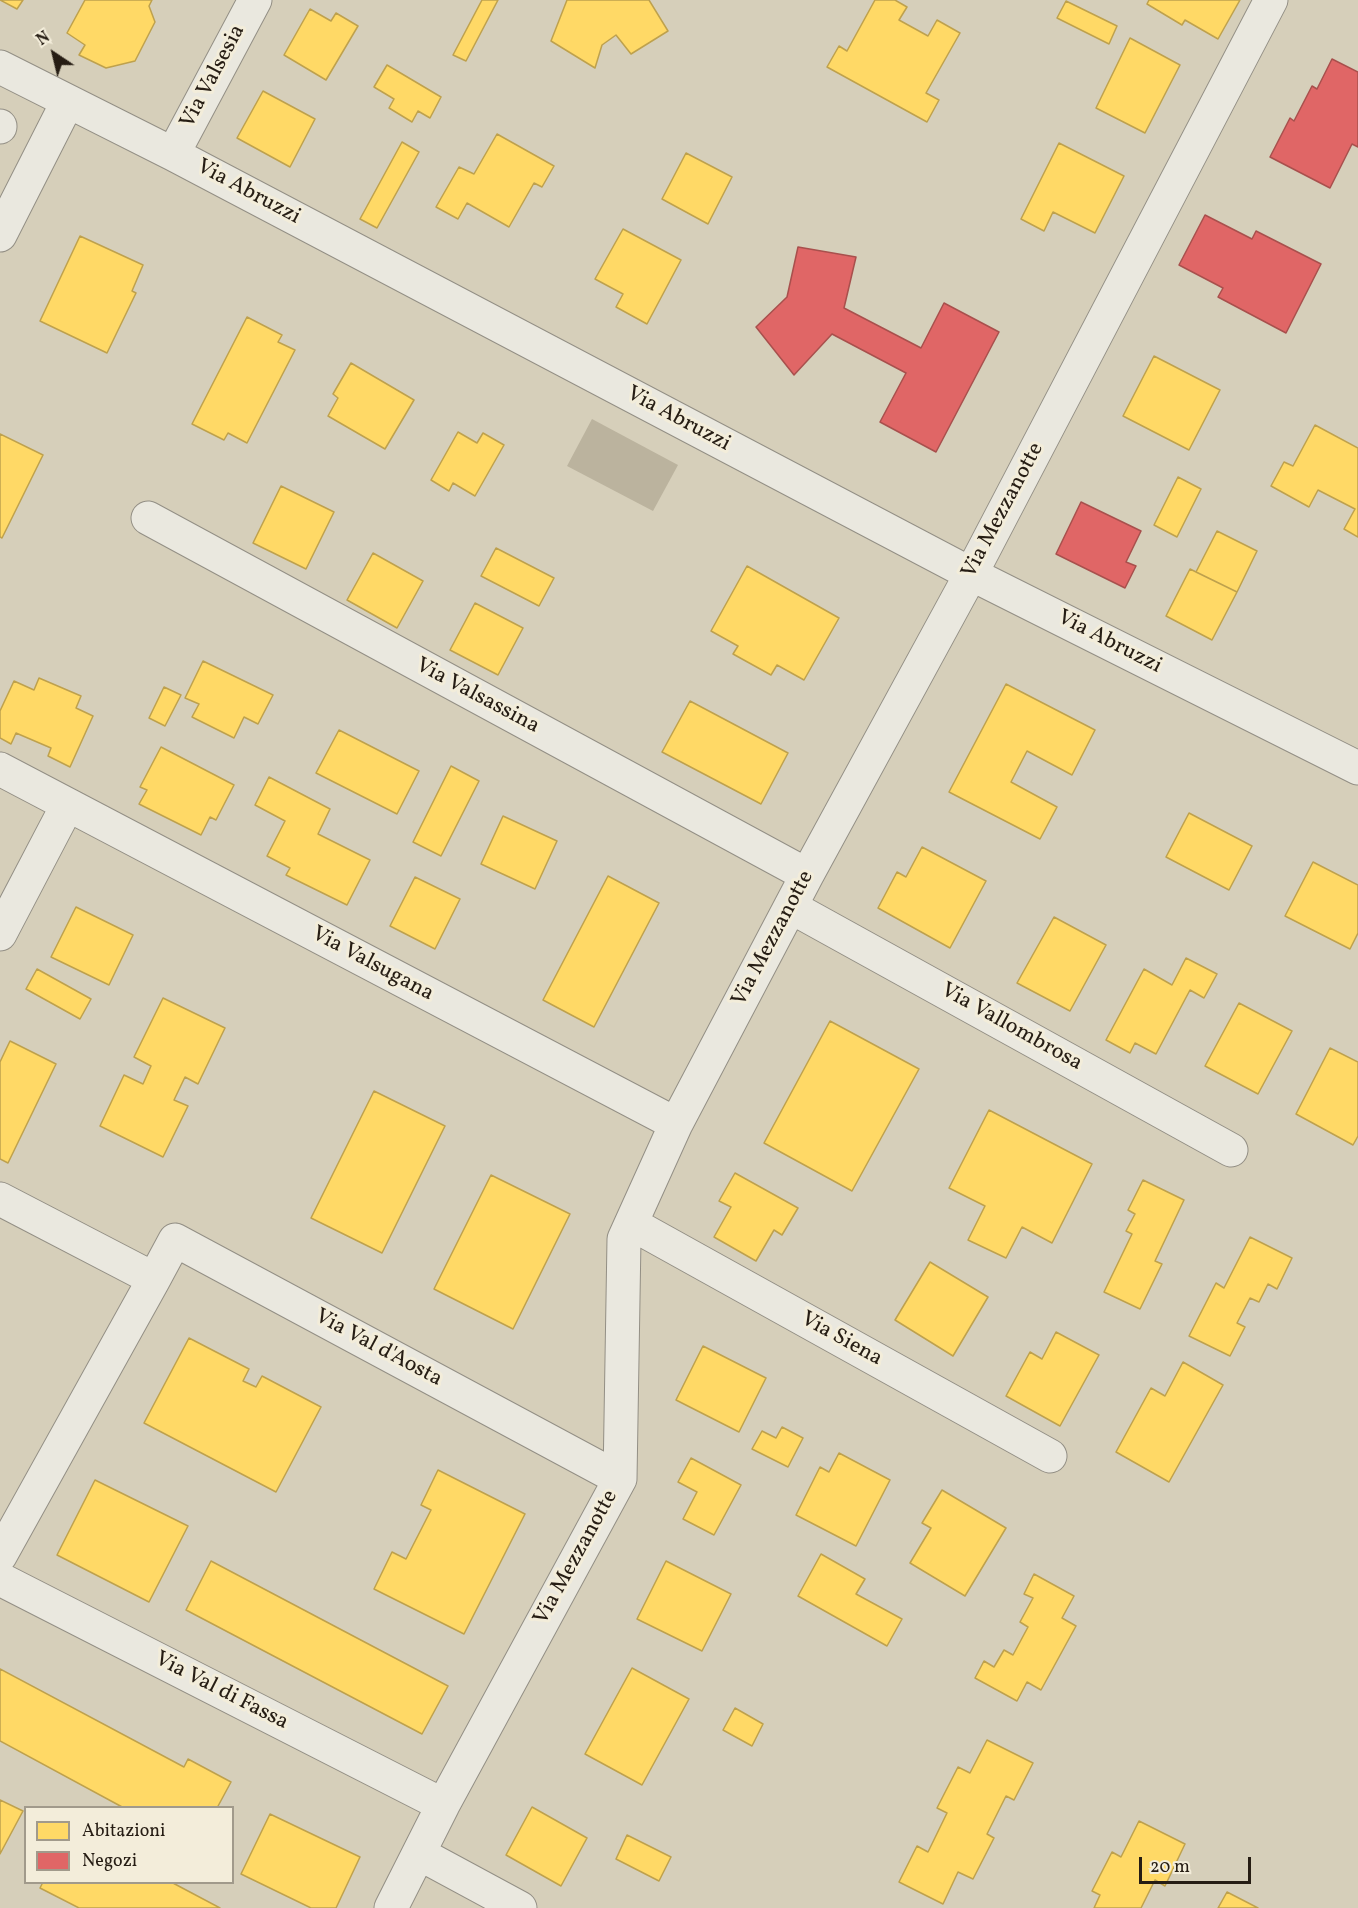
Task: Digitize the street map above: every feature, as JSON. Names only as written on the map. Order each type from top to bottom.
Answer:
[{"type":"street","name":"Via Valsesia","points":[[173,154],[255,0]]},
{"type":"street","name":"Via Mezzanotte","points":[[391,1908],[443,1805],[620,1479],[624,1239],[676,1124],[807,875],[971,574],[1271,0]]},
{"type":"street","name":"Via Abruzzi","points":[[0,67],[67,103],[173,154],[971,574],[1358,768]]},
{"type":"street","points":[[0,235],[67,103]]},
{"type":"street","name":"Via Valsassina","points":[[148,518],[807,875]]},
{"type":"street","name":"Via Valsugana","points":[[0,769],[676,1124]]},
{"type":"street","points":[[0,934],[68,806]]},
{"type":"street","name":"Via Vallombrosa","points":[[791,907],[1232,1150]]},
{"type":"street","points":[[0,1199],[154,1279],[0,1556]]},
{"type":"street","name":"Via Siena","points":[[632,1224],[1050,1456]]},
{"type":"street","name":"Via Val d'Aosta","points":[[154,1279],[175,1240],[620,1479]]},
{"type":"street","name":"Via Val di Fassa","points":[[0,1579],[443,1805]]},
{"type":"street","points":[[420,1854],[520,1908]]},
{"type":"shaded area","points":[[0,0],[1358,0],[1358,1908],[0,1908]]},
{"type":"shaded area","points":[[592,419],[678,465],[653,511],[567,466]]},
{"type":"building: Abitazioni","points":[[0,0],[23,0],[17,9]]},
{"type":"building: Abitazioni","points":[[85,0],[152,0],[149,6],[155,22],[135,61],[106,68],[79,55],[85,45],[67,33]]},
{"type":"building: Abitazioni","points":[[482,0],[498,0],[466,61],[453,55]]},
{"type":"building: Abitazioni","points":[[567,0],[649,0],[668,31],[631,54],[616,35],[602,45],[595,68],[551,41]]},
{"type":"building: Abitazioni","points":[[875,0],[895,0],[907,7],[899,20],[928,36],[937,20],[960,33],[926,93],[939,100],[927,122],[827,67],[839,46],[847,51]]},
{"type":"building: Abitazioni","points":[[1149,0],[1240,0],[1218,39],[1185,20],[1182,25],[1147,4]]},
{"type":"building: Abitazioni","points":[[1066,1],[1117,26],[1109,44],[1057,18]]},
{"type":"building: Abitazioni","points":[[310,9],[331,21],[336,13],[358,26],[326,80],[284,55]]},
{"type":"building: Abitazioni","points":[[1130,38],[1180,65],[1145,133],[1096,108]]},
{"type":"building: Abitazioni","points":[[387,65],[441,97],[430,118],[418,111],[412,122],[389,108],[394,99],[374,87]]},
{"type":"building: Abitazioni","points":[[263,91],[315,119],[290,167],[237,138]]},
{"type":"building: Abitazioni","points":[[497,134],[554,166],[542,187],[534,183],[509,227],[467,203],[458,219],[436,207],[459,167],[474,174]]},
{"type":"building: Abitazioni","points":[[402,142],[419,152],[377,228],[360,219]]},
{"type":"building: Abitazioni","points":[[1059,143],[1124,176],[1095,233],[1053,212],[1044,231],[1021,219]]},
{"type":"building: Abitazioni","points":[[686,153],[732,177],[708,224],[662,199]]},
{"type":"building: Abitazioni","points":[[623,229],[681,260],[647,324],[616,307],[623,294],[595,279]]},
{"type":"building: Abitazioni","points":[[80,236],[143,265],[132,291],[136,293],[107,353],[40,321]]},
{"type":"building: Abitazioni","points":[[247,317],[282,335],[278,342],[295,350],[247,443],[228,433],[224,440],[192,424]]},
{"type":"building: Abitazioni","points":[[1154,356],[1220,390],[1189,450],[1123,416]]},
{"type":"building: Abitazioni","points":[[351,363],[414,400],[385,449],[328,416],[338,398],[333,394]]},
{"type":"building: Abitazioni","points":[[1315,425],[1358,448],[1358,537],[1344,529],[1355,509],[1318,490],[1309,507],[1271,486],[1284,462],[1293,466]]},
{"type":"building: Abitazioni","points":[[458,432],[477,443],[483,433],[504,445],[475,496],[453,483],[449,491],[431,480]]},
{"type":"building: Abitazioni","points":[[0,434],[43,455],[2,538],[0,537]]},
{"type":"building: Abitazioni","points":[[1178,477],[1201,489],[1177,537],[1154,525]]},
{"type":"building: Abitazioni","points":[[281,486],[334,512],[306,569],[253,543]]},
{"type":"building: Abitazioni","points":[[1217,531],[1257,551],[1237,592],[1196,572]]},
{"type":"building: Abitazioni","points":[[496,548],[554,578],[539,606],[481,576]]},
{"type":"building: Abitazioni","points":[[373,553],[423,581],[397,628],[347,600]]},
{"type":"building: Abitazioni","points":[[747,566],[839,618],[804,680],[777,665],[771,675],[733,654],[738,646],[711,631]]},
{"type":"building: Abitazioni","points":[[1190,569],[1237,592],[1212,640],[1166,616]]},
{"type":"building: Abitazioni","points":[[475,603],[523,628],[498,675],[450,650]]},
{"type":"building: Abitazioni","points":[[203,661],[273,695],[258,724],[244,717],[234,738],[192,717],[199,704],[185,698]]},
{"type":"building: Abitazioni","points":[[39,678],[81,696],[76,708],[93,716],[70,767],[48,756],[51,748],[16,733],[11,744],[0,738],[0,711],[14,681],[34,690]]},
{"type":"building: Abitazioni","points":[[1006,684],[1095,730],[1072,775],[1027,751],[1011,782],[1057,807],[1040,839],[949,792]]},
{"type":"building: Abitazioni","points":[[164,687],[181,695],[165,726],[149,718]]},
{"type":"building: Abitazioni","points":[[690,701],[788,753],[761,804],[662,752]]},
{"type":"building: Abitazioni","points":[[339,730],[419,771],[397,814],[316,773]]},
{"type":"building: Abitazioni","points":[[161,747],[234,785],[216,820],[210,817],[201,835],[139,804],[147,790],[140,787]]},
{"type":"building: Abitazioni","points":[[451,766],[479,781],[441,856],[413,842]]},
{"type":"building: Abitazioni","points":[[269,777],[330,809],[318,834],[370,860],[347,905],[286,875],[290,868],[267,856],[285,821],[255,805]]},
{"type":"building: Abitazioni","points":[[1189,813],[1252,846],[1229,890],[1166,857]]},
{"type":"building: Abitazioni","points":[[503,816],[557,841],[535,889],[481,864]]},
{"type":"building: Abitazioni","points":[[922,847],[986,881],[950,948],[878,908],[897,872],[906,877]]},
{"type":"building: Abitazioni","points":[[1313,862],[1358,885],[1358,933],[1350,949],[1285,916]]},
{"type":"building: Abitazioni","points":[[608,876],[659,903],[594,1027],[543,1000]]},
{"type":"building: Abitazioni","points":[[415,877],[460,899],[435,949],[390,926]]},
{"type":"building: Abitazioni","points":[[76,907],[133,935],[109,985],[51,957]]},
{"type":"building: Abitazioni","points":[[1054,917],[1106,945],[1070,1011],[1017,983]]},
{"type":"building: Abitazioni","points":[[1186,958],[1217,974],[1204,998],[1190,990],[1156,1054],[1135,1043],[1130,1053],[1106,1040],[1144,969],[1172,985]]},
{"type":"building: Abitazioni","points":[[37,969],[91,999],[80,1019],[26,989]]},
{"type":"building: Abitazioni","points":[[163,998],[225,1028],[198,1084],[185,1077],[174,1100],[188,1106],[163,1157],[100,1126],[124,1075],[143,1084],[151,1066],[134,1057]]},
{"type":"building: Abitazioni","points":[[1239,1003],[1292,1031],[1258,1094],[1205,1066]]},
{"type":"building: Abitazioni","points":[[830,1021],[919,1069],[852,1191],[764,1143]]},
{"type":"building: Abitazioni","points":[[10,1041],[56,1064],[8,1163],[0,1159],[0,1062]]},
{"type":"building: Abitazioni","points":[[1330,1048],[1358,1062],[1358,1136],[1353,1145],[1296,1114]]},
{"type":"building: Abitazioni","points":[[374,1091],[445,1126],[382,1253],[311,1218]]},
{"type":"building: Abitazioni","points":[[989,1110],[1092,1164],[1052,1243],[1022,1227],[1006,1258],[968,1240],[985,1206],[949,1188]]},
{"type":"building: Abitazioni","points":[[735,1173],[798,1208],[782,1235],[774,1230],[756,1261],[714,1237],[731,1207],[719,1201]]},
{"type":"building: Abitazioni","points":[[491,1175],[570,1214],[513,1329],[434,1289]]},
{"type":"building: Abitazioni","points":[[1143,1180],[1184,1200],[1155,1261],[1162,1264],[1140,1309],[1104,1292],[1132,1234],[1126,1231],[1135,1214],[1128,1210]]},
{"type":"building: Abitazioni","points":[[1250,1237],[1292,1258],[1277,1289],[1268,1284],[1259,1302],[1250,1298],[1237,1323],[1245,1327],[1230,1356],[1189,1336],[1216,1283],[1224,1288]]},
{"type":"building: Abitazioni","points":[[930,1262],[988,1297],[953,1356],[895,1320]]},
{"type":"building: Abitazioni","points":[[1056,1332],[1099,1355],[1060,1426],[1006,1396],[1030,1352],[1042,1359]]},
{"type":"building: Abitazioni","points":[[189,1338],[249,1369],[243,1381],[256,1387],[262,1376],[321,1407],[276,1492],[144,1423]]},
{"type":"building: Abitazioni","points":[[703,1346],[766,1378],[739,1432],[676,1400]]},
{"type":"building: Abitazioni","points":[[1183,1362],[1223,1385],[1169,1482],[1116,1452],[1151,1388],[1165,1396]]},
{"type":"building: Abitazioni","points":[[782,1427],[803,1438],[788,1467],[752,1449],[762,1431],[776,1438]]},
{"type":"building: Abitazioni","points":[[839,1453],[890,1480],[856,1546],[796,1515],[820,1467],[829,1472]]},
{"type":"building: Abitazioni","points":[[691,1458],[741,1485],[714,1535],[683,1519],[697,1492],[678,1482]]},
{"type":"building: Abitazioni","points":[[438,1470],[525,1514],[464,1634],[374,1589],[392,1552],[406,1559],[431,1510],[421,1505]]},
{"type":"building: Abitazioni","points":[[95,1480],[188,1526],[149,1602],[57,1555]]},
{"type":"building: Abitazioni","points":[[942,1490],[1006,1528],[965,1596],[910,1563],[931,1528],[922,1523]]},
{"type":"building: Abitazioni","points":[[821,1554],[865,1579],[856,1594],[902,1619],[887,1646],[798,1596]]},
{"type":"building: Abitazioni","points":[[211,1561],[448,1686],[422,1734],[186,1610]]},
{"type":"building: Abitazioni","points":[[666,1561],[731,1594],[702,1651],[637,1619]]},
{"type":"building: Abitazioni","points":[[1034,1574],[1074,1596],[1062,1618],[1076,1626],[1041,1690],[1027,1682],[1017,1701],[975,1678],[984,1661],[994,1667],[1004,1650],[1013,1655],[1028,1627],[1020,1622],[1033,1598],[1024,1594]]},
{"type":"building: Abitazioni","points":[[632,1668],[689,1699],[642,1785],[585,1754]]},
{"type":"building: Abitazioni","points":[[0,1669],[184,1767],[188,1759],[231,1782],[218,1806],[120,1806],[0,1741]]},
{"type":"building: Abitazioni","points":[[735,1708],[763,1724],[752,1746],[723,1730]]},
{"type":"building: Abitazioni","points":[[987,1740],[1033,1763],[1014,1800],[1006,1796],[987,1834],[994,1838],[973,1879],[958,1872],[943,1904],[899,1882],[917,1846],[928,1852],[947,1813],[937,1808],[958,1767],[970,1773]]},
{"type":"building: Abitazioni","points":[[0,1800],[23,1811],[0,1854]]},
{"type":"building: Abitazioni","points":[[532,1807],[587,1838],[561,1886],[506,1855]]},
{"type":"building: Abitazioni","points":[[270,1814],[360,1857],[336,1908],[311,1908],[241,1874]]},
{"type":"building: Abitazioni","points":[[1139,1821],[1185,1844],[1165,1886],[1155,1880],[1141,1908],[1094,1908],[1100,1895],[1092,1891],[1112,1852],[1121,1857]]},
{"type":"building: Abitazioni","points":[[627,1835],[671,1857],[659,1881],[616,1859]]},
{"type":"building: Abitazioni","points":[[42,1884],[175,1884],[220,1908],[79,1908],[40,1888]]},
{"type":"building: Abitazioni","points":[[1227,1892],[1258,1908],[1218,1908]]},
{"type":"building: Negozi","points":[[1332,59],[1358,72],[1358,147],[1352,144],[1330,188],[1270,157],[1290,118],[1294,121],[1312,86],[1317,89]]},
{"type":"building: Negozi","points":[[1205,215],[1252,239],[1256,231],[1321,264],[1286,333],[1218,297],[1223,288],[1179,265]]},
{"type":"building: Negozi","points":[[798,247],[856,257],[844,308],[921,348],[944,303],[999,332],[936,452],[880,422],[906,373],[832,334],[794,375],[756,327],[787,297]]},
{"type":"building: Negozi","points":[[1081,502],[1141,531],[1126,562],[1136,566],[1125,588],[1056,554]]}]
